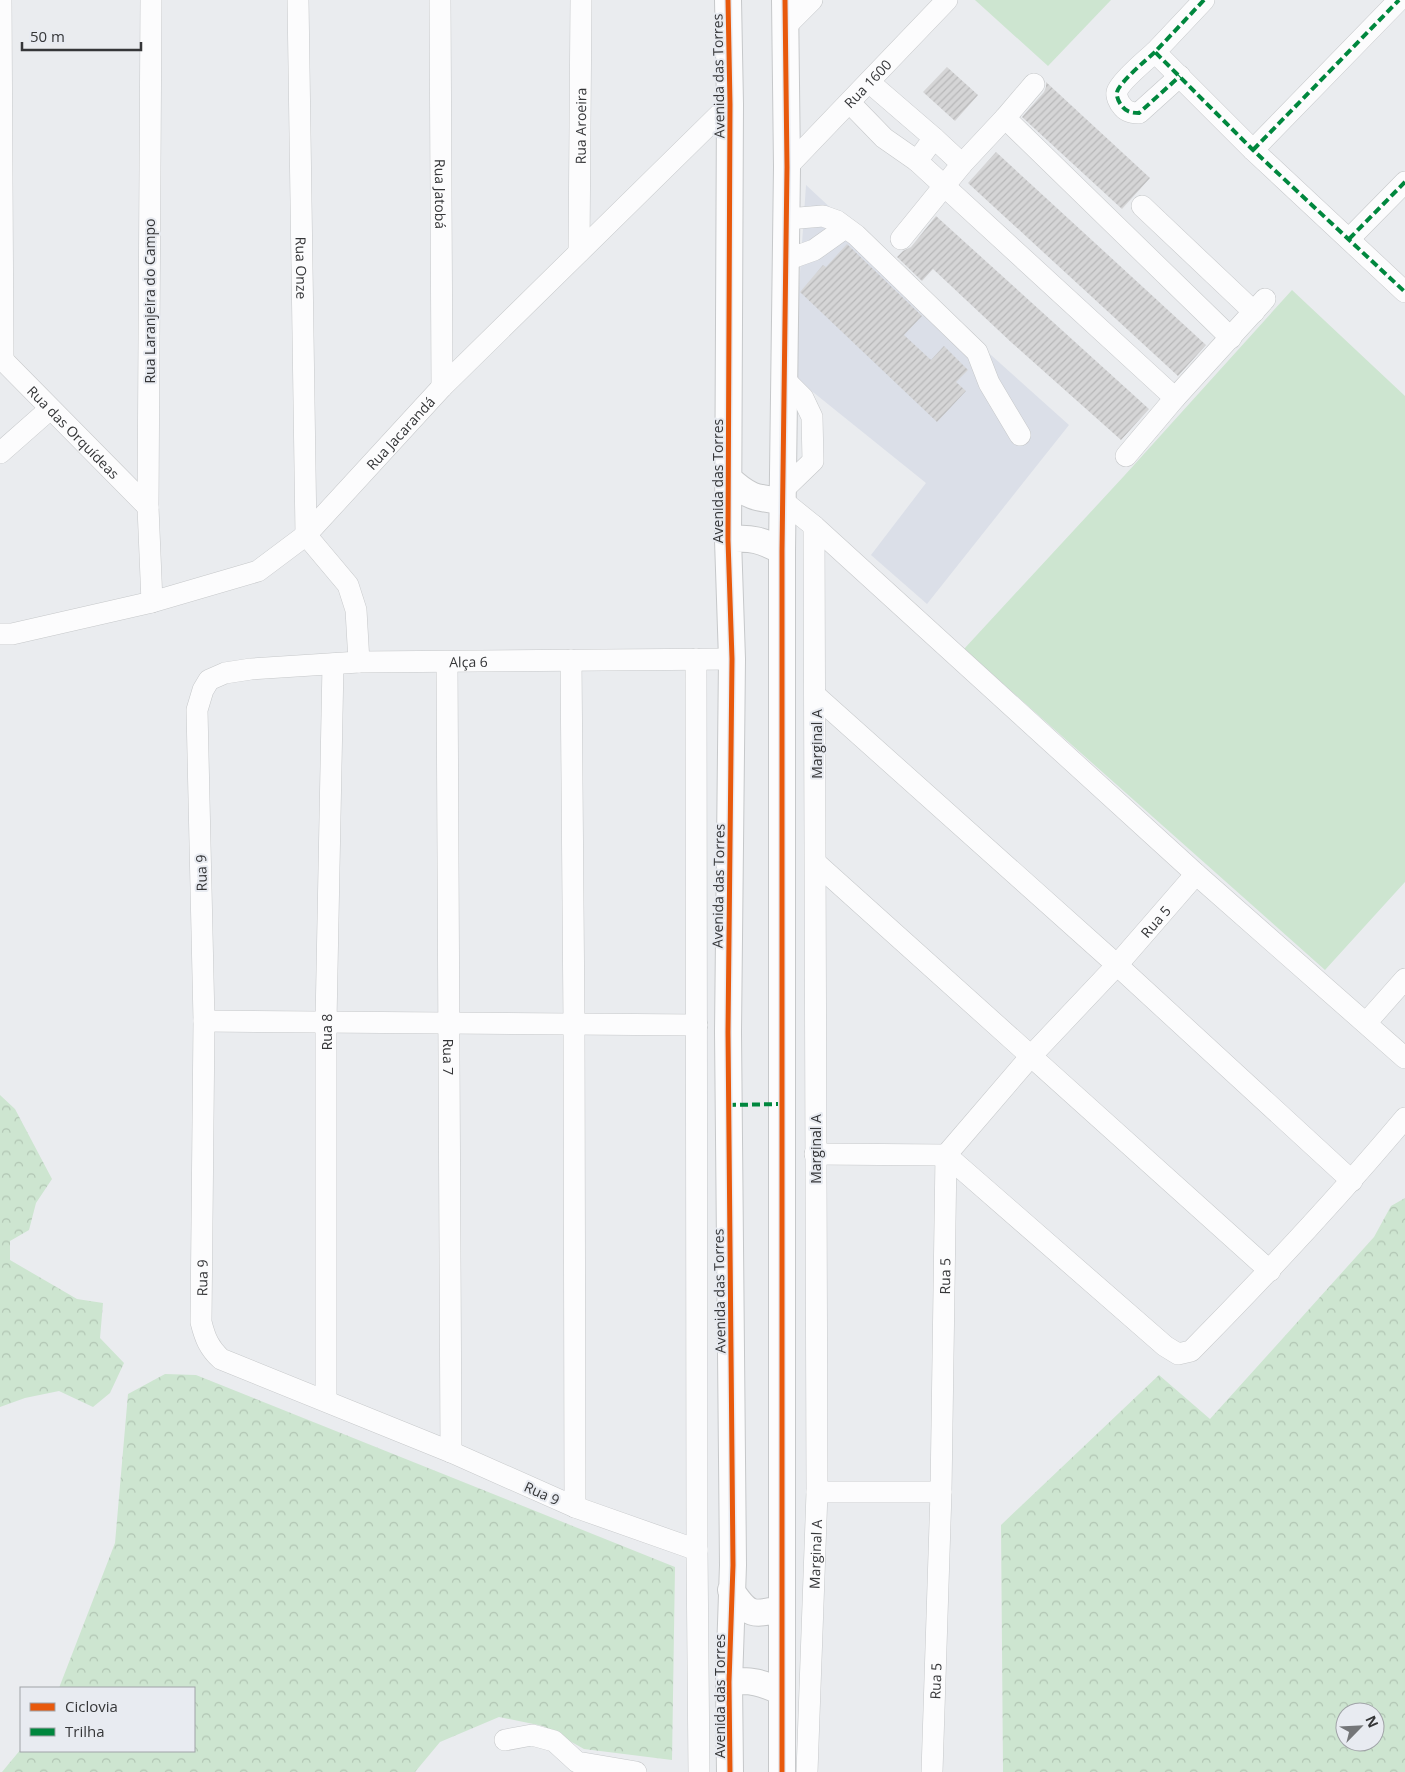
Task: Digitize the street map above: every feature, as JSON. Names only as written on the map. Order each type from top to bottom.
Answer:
[{"type":"main road","name":"Avenida das Torres","points":[[728,0],[730,104],[728,540],[732,659],[728,1032],[733,1565],[729,1682],[730,1772]]},
{"type":"main road","points":[[782,1772],[782,551],[787,219],[785,0]]},
{"type":"main road","points":[[728,478],[755,498],[784,495]]},
{"type":"main road","points":[[728,540],[745,538],[761,540],[782,551]]},
{"type":"main road","points":[[731,1590],[749,1612],[762,1614],[782,1608]]},
{"type":"main road","points":[[729,1682],[747,1680],[758,1682],[782,1692]]},
{"type":"street","points":[[1,0],[2,359]]},
{"type":"street","name":"Rua Laranjeira do Campo","points":[[151,0],[148,507],[152,602]]},
{"type":"street","name":"Rua Onze","points":[[298,0],[306,535]]},
{"type":"street","name":"Rua Jatobá","points":[[440,0],[442,387]]},
{"type":"street","name":"Rua Aroeira","points":[[579,252],[581,0]]},
{"type":"street","points":[[785,27],[812,0]]},
{"type":"street","name":"Rua 1600","points":[[787,167],[947,0]]},
{"type":"street","points":[[1180,76],[1139,113],[1123,109],[1118,102],[1117,92],[1122,84],[1204,0]]},
{"type":"street","points":[[1254,150],[1399,0]]},
{"type":"street","points":[[1155,52],[1254,150],[1405,292]]},
{"type":"street","points":[[869,82],[962,164]]},
{"type":"street","points":[[900,239],[962,164],[1034,84]]},
{"type":"street","points":[[850,103],[884,138],[917,161],[1175,398]]},
{"type":"street","name":"Rua Jacarandá","points":[[0,634],[12,634],[152,602],[258,571],[306,535],[442,387],[730,104]]},
{"type":"street","points":[[1005,118],[1231,338]]},
{"type":"street","points":[[917,161],[934,138]]},
{"type":"street","points":[[1349,240],[1405,182]]},
{"type":"street","points":[[1126,456],[1175,398],[1260,306],[1142,206]]},
{"type":"street","points":[[787,219],[823,216],[837,221],[856,235],[977,352],[989,383],[1020,435]]},
{"type":"street","points":[[786,260],[814,250],[845,228]]},
{"type":"street","name":"Rua das Orquídeas","points":[[2,359],[148,507]]},
{"type":"street","points":[[0,453],[50,409]]},
{"type":"street","points":[[784,495],[814,526],[1196,874],[1405,1058]]},
{"type":"street","name":"Marginal A","points":[[807,1772],[817,1492],[814,526]]},
{"type":"street","points":[[306,535],[348,585],[356,610],[360,662]]},
{"type":"street","points":[[696,658],[699,1772]]},
{"type":"street","name":"Alça 6","points":[[208,680],[238,670],[360,662],[732,659]]},
{"type":"street","points":[[571,660],[574,1024],[574,1507]]},
{"type":"street","name":"Rua 7","points":[[446,662],[451,1452]]},
{"type":"street","name":"Rua 8","points":[[326,1400],[326,1022],[333,664]]},
{"type":"street","name":"Rua 9","points":[[208,680],[202,690],[197,710],[204,1021],[200,1322],[205,1339],[212,1351],[221,1359],[451,1452],[574,1507],[697,1550]]},
{"type":"street","points":[[816,695],[1117,965],[1352,1181]]},
{"type":"street","points":[[816,863],[1270,1271]]},
{"type":"street","name":"Rua 5","points":[[932,1772],[941,1492],[946,1155],[1031,1056],[1117,965],[1196,874]]},
{"type":"street","points":[[1366,1024],[1405,979]]},
{"type":"street","points":[[204,1021],[697,1025]]},
{"type":"street","points":[[815,1154],[946,1155],[1166,1346],[1178,1354],[1191,1351],[1270,1271],[1352,1181],[1405,1118]]},
{"type":"street","points":[[817,1492],[941,1492]]},
{"type":"street","points":[[505,1740],[532,1735],[554,1741],[578,1762],[636,1772]]},
{"type":"shaded area","points":[[806,185],[933,303],[1069,425],[927,604],[871,555],[926,483],[793,376]]},
{"type":"green space","points":[[975,0],[1111,0],[1048,66]]},
{"type":"green space","points":[[1292,290],[1405,396],[1405,882],[1325,970],[964,649]]},
{"type":"green space","points":[[0,1095],[15,1109],[52,1179],[36,1203],[29,1230],[10,1241],[10,1260],[77,1299],[103,1303],[100,1338],[124,1363],[110,1393],[93,1407],[59,1391],[25,1398],[0,1407]]},
{"type":"green space","points":[[1405,1198],[1405,1772],[1003,1772],[1001,1525],[1159,1375],[1210,1419],[1374,1237],[1391,1206]]},
{"type":"green space","points":[[165,1374],[196,1375],[675,1567],[672,1760],[584,1749],[543,1726],[499,1717],[440,1742],[415,1772],[2,1772],[20,1750],[20,1752],[195,1752],[195,1687],[59,1687],[115,1543],[128,1394]]},
{"type":"building","points":[[947,67],[978,95],[955,121],[923,92]]},
{"type":"building","points":[[1046,82],[1150,178],[1122,209],[1022,117],[1044,92]]},
{"type":"building","points":[[996,152],[1206,345],[1178,376],[968,183]]},
{"type":"building","points":[[936,216],[1149,409],[1121,440],[1012,343],[933,269],[922,281],[897,257],[911,247]]},
{"type":"building","points":[[847,244],[922,316],[904,335],[931,360],[944,346],[968,370],[956,382],[966,391],[937,422],[800,292],[823,265],[826,267]]},
{"type":"marked path","points":[[1204,0],[1155,52],[1253,150],[1405,292]]},
{"type":"marked path","points":[[1253,150],[1399,0]]},
{"type":"marked path","points":[[1155,52],[1119,88],[1117,97],[1125,110],[1139,113],[1180,76]]},
{"type":"marked path","points":[[1349,239],[1405,182]]},
{"type":"marked path","points":[[728,1105],[782,1104]]},
{"type":"cycle path","points":[[728,0],[730,104],[728,540],[732,659],[728,1032],[733,1565],[729,1682],[730,1772]]},
{"type":"cycle path","points":[[782,1772],[782,551],[787,167],[785,0]]}]
